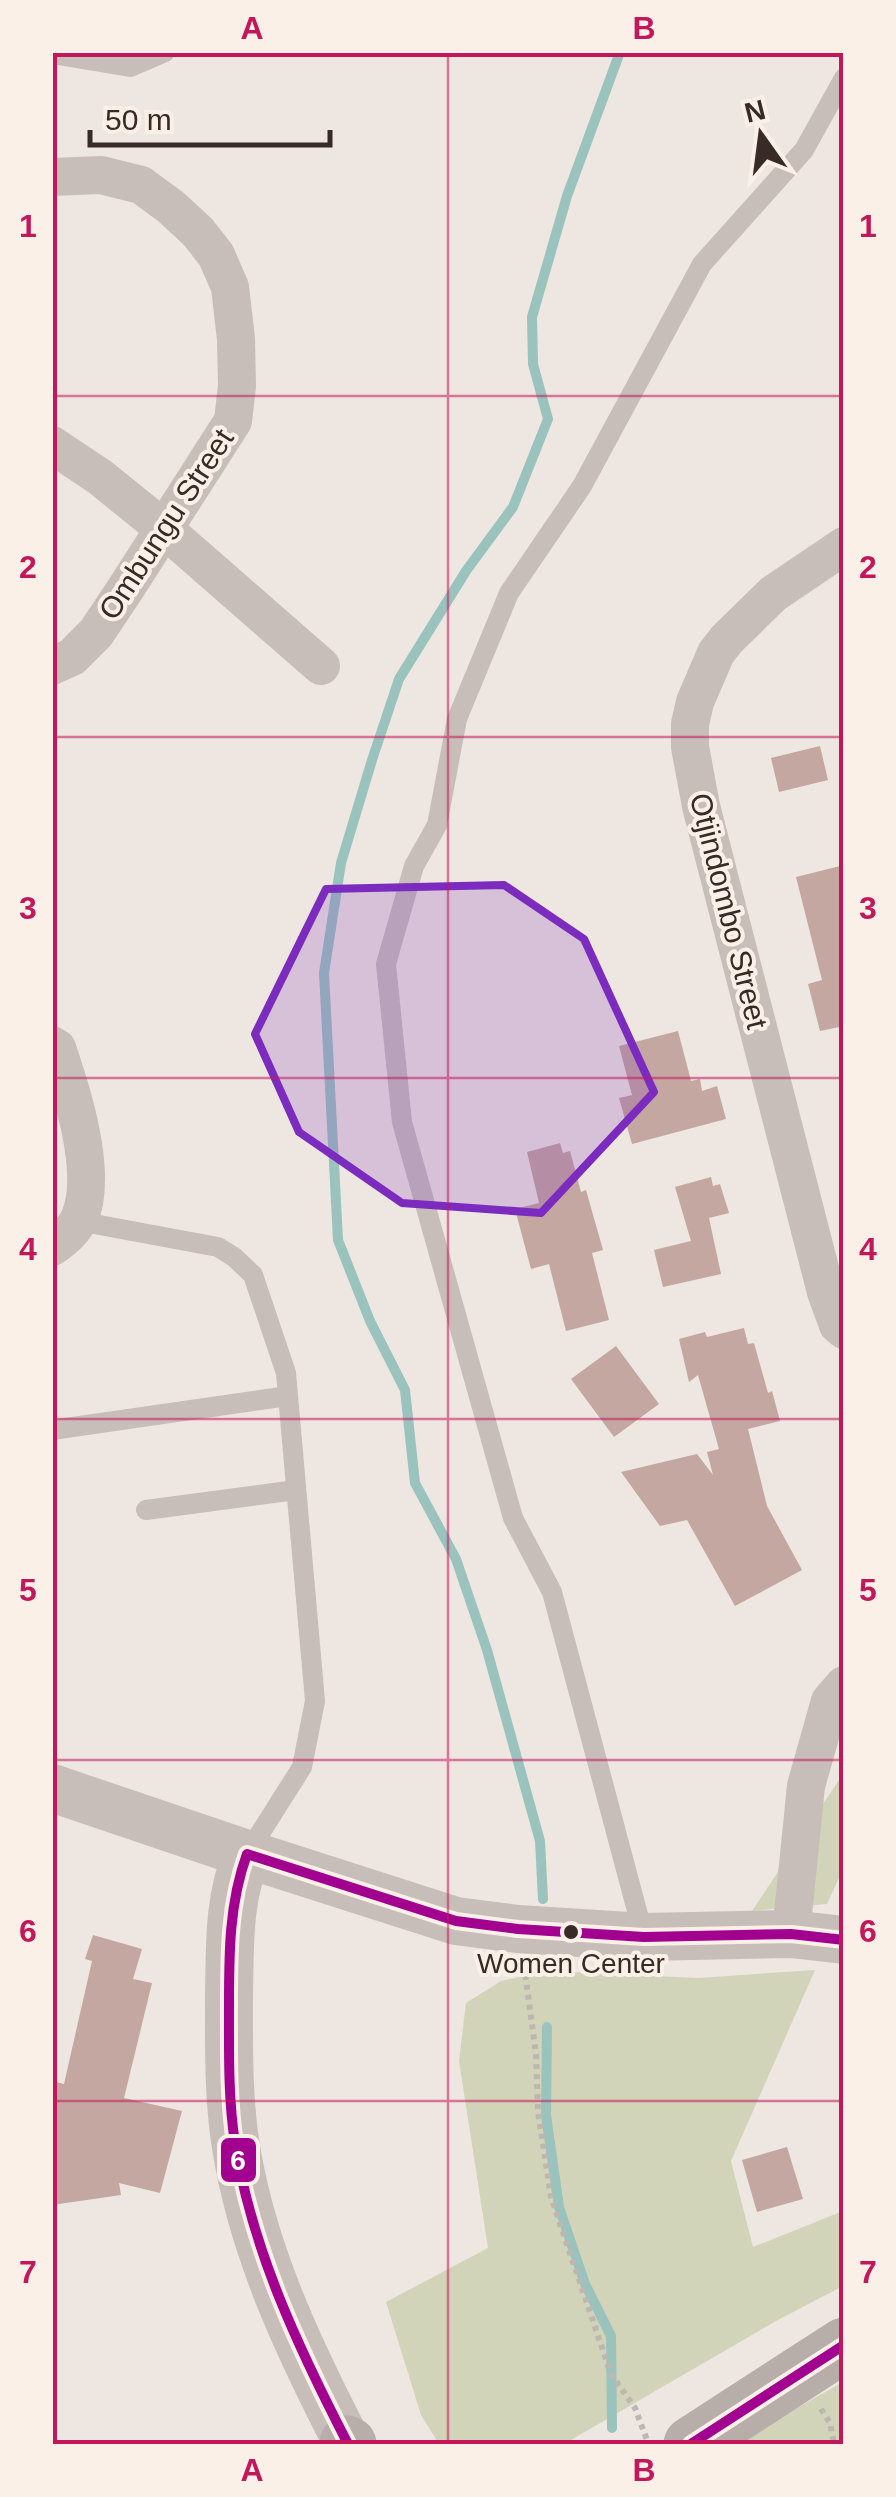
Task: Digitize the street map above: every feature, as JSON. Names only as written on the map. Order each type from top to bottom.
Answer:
[{"type":"main road","points":[[691,2444],[844,2345]]},
{"type":"street","name":"Ombungu Street","points":[[52,177],[102,175],[140,186],[198,232],[216,254],[230,287],[237,386],[233,421],[96,633],[72,657],[52,666]]},
{"type":"street","points":[[52,444],[163,528],[321,666]]},
{"type":"street","name":"Otjindombo Street","points":[[844,546],[773,594],[727,639],[716,654],[695,702],[690,724],[690,747],[710,844],[826,1292],[838,1325],[844,1330]]},
{"type":"street","points":[[52,1045],[57,1048],[73,1095],[85,1170],[85,1198],[65,1234]]},
{"type":"street","points":[[790,1934],[806,1786],[830,1701],[844,1686]]},
{"type":"street","points":[[54,1792],[456,1920],[518,1929],[644,1937],[790,1934],[844,1940]]},
{"type":"street","points":[[247,1854],[237,1880],[230,1922],[229,2057],[236,2147],[251,2215],[278,2296],[314,2380],[348,2444]]},
{"type":"lane","points":[[52,54],[130,67],[164,52]]},
{"type":"lane","points":[[644,1937],[552,1592],[513,1518],[402,1122],[386,964],[414,866],[437,825],[457,719],[509,593],[582,486],[702,264],[804,150],[844,78]]},
{"type":"lane","points":[[65,1234],[218,1247],[253,1275],[286,1373],[315,1701],[302,1767],[247,1854]]},
{"type":"lane","points":[[52,1430],[288,1396]]},
{"type":"lane","points":[[146,1510],[296,1490]]},
{"type":"path","points":[[518,1929],[532,2009],[538,2112],[551,2197],[610,2374],[635,2408],[649,2444]]},
{"type":"highlighted area","points":[[504,885],[584,939],[654,1092],[541,1213],[402,1203],[299,1132],[255,1034],[326,889]]},
{"type":"green space","points":[[843,1774],[843,1869],[827,1904],[752,1911]]},
{"type":"green space","points":[[815,1970],[731,2161],[753,2247],[843,2211],[843,2286],[564,2444],[439,2444],[421,2415],[386,2302],[488,2248],[459,2061],[466,2003],[501,1981],[546,1971],[698,1978]]},
{"type":"green space","points":[[843,2382],[843,2444],[738,2444],[797,2408]]},
{"type":"building","points":[[820,746],[828,780],[779,792],[771,758]]},
{"type":"building","points":[[844,865],[844,1026],[820,1031],[808,984],[822,980],[796,877]]},
{"type":"building","points":[[678,1031],[691,1081],[700,1079],[702,1091],[717,1086],[726,1119],[632,1144],[619,1098],[632,1095],[619,1046]]},
{"type":"building","points":[[560,1143],[563,1153],[570,1151],[581,1192],[586,1190],[603,1250],[592,1253],[609,1320],[566,1331],[549,1264],[531,1269],[515,1209],[539,1203],[527,1152]]},
{"type":"building","points":[[711,1177],[713,1186],[720,1184],[729,1213],[709,1218],[721,1274],[663,1287],[654,1250],[691,1241],[675,1187]]},
{"type":"building","points":[[744,1328],[748,1344],[754,1343],[780,1421],[748,1429],[767,1506],[802,1570],[735,1606],[687,1520],[660,1526],[621,1472],[697,1454],[713,1475],[707,1452],[719,1449],[698,1375],[689,1382],[679,1339]]},
{"type":"building","points":[[616,1346],[659,1404],[614,1437],[571,1379]]},
{"type":"building","points":[[93,1935],[142,1949],[133,1979],[152,1983],[124,2098],[182,2111],[160,2193],[119,2183],[121,2195],[52,2205],[52,2081],[64,2084],[92,1961],[85,1959]]},
{"type":"building","points":[[787,2147],[803,2199],[757,2212],[742,2160]]},
{"type":"waterway","points":[[543,1899],[540,1841],[487,1650],[456,1559],[415,1483],[405,1390],[370,1321],[338,1240],[324,973],[341,863],[399,679],[466,571],[513,507],[548,419],[533,364],[532,317],[567,196],[620,52]]},
{"type":"waterway","points":[[547,2027],[546,2115],[559,2207],[585,2284],[611,2336],[612,2428]]},
{"type":"transit line","name":"6","points":[[348,2444],[279,2298],[253,2222],[235,2143],[229,2074],[230,1948],[233,1910],[247,1854],[456,1921],[644,1937],[791,1934],[844,1940]]},
{"type":"transit line","name":"6","points":[[691,2444],[844,2345]]},
{"type":"place","name":"Women Center","points":[[571,1932]]}]
